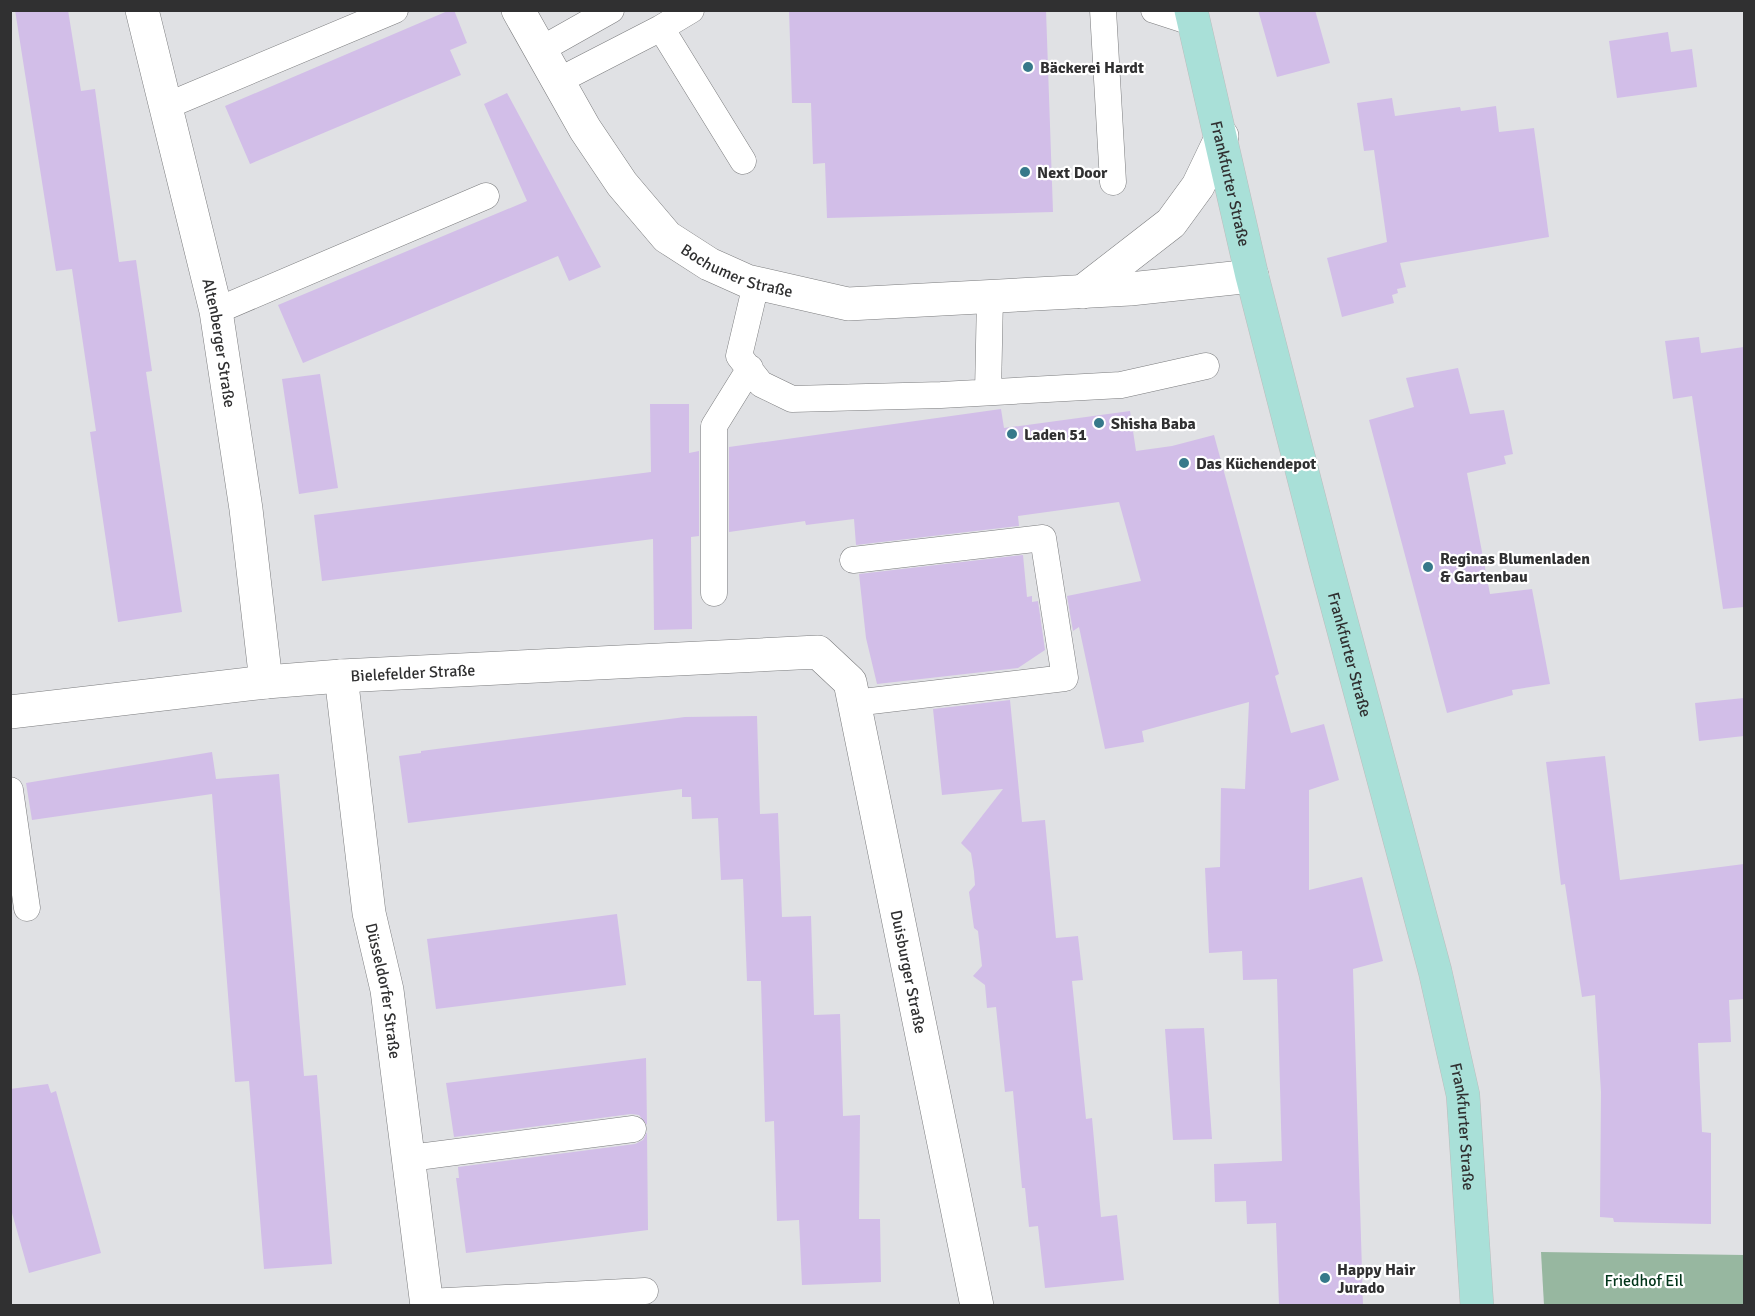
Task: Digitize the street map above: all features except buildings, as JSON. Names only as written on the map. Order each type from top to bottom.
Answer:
[{"type":"main road","name":"Frankfurter Straße","points":[[1193,17],[1222,136],[1252,276],[1327,568],[1435,971],[1463,1095],[1477,1305]]},
{"type":"street","name":"Altenberger Straße","points":[[142,10],[164,108],[216,311],[246,509],[266,682]]},
{"type":"street","name":"Bochumer Straße","points":[[518,10],[558,81],[622,184],[667,237],[709,264],[756,284],[848,304],[1082,292],[1252,276]]},
{"type":"street","points":[[1082,292],[1171,223],[1198,186],[1222,136]]},
{"type":"street","name":"Bielefelder Straße","points":[[10,712],[266,682],[341,676],[818,652]]},
{"type":"street","name":"Duisburger Straße","points":[[818,652],[850,682],[977,1305]]},
{"type":"street","name":"Düsseldorfer Straße","points":[[341,676],[369,913],[387,990],[427,1304]]},
{"type":"lane","points":[[164,108],[395,10]]},
{"type":"lane","points":[[540,50],[611,10]]},
{"type":"lane","points":[[558,81],[691,10]]},
{"type":"lane","points":[[1103,10],[1113,182]]},
{"type":"lane","points":[[1154,10],[1193,17]]},
{"type":"lane","points":[[661,28],[743,161]]},
{"type":"lane","points":[[216,311],[486,196]]},
{"type":"lane","points":[[756,284],[739,356],[761,384],[792,399],[1121,385],[1206,366]]},
{"type":"lane","points":[[988,392],[990,297]]},
{"type":"lane","points":[[714,593],[714,426],[750,369]]},
{"type":"lane","points":[[853,560],[1043,538],[1044,611],[1065,678],[854,703]]},
{"type":"lane","points":[[10,789],[27,908]]},
{"type":"lane","points":[[410,1158],[633,1129]]},
{"type":"lane","points":[[427,1304],[645,1291]]},
{"type":"green space","name":"Friedhof Eil","points":[[1541,1252],[1744,1255],[1744,1305],[1544,1305]]},
{"type":"place","name":"Bäckerei Hardt","points":[[1028,67]]},
{"type":"place","name":"Next Door","points":[[1025,172]]},
{"type":"place","name":"Shisha Baba","points":[[1099,423]]},
{"type":"place","name":"Laden 51","points":[[1012,434]]},
{"type":"place","name":"Das Küchendepot","points":[[1184,463]]},
{"type":"place","name":"Reginas Blumenladen & Gartenbau","points":[[1428,567]]},
{"type":"place","name":"Happy Hair Jurado","points":[[1325,1278]]}]
